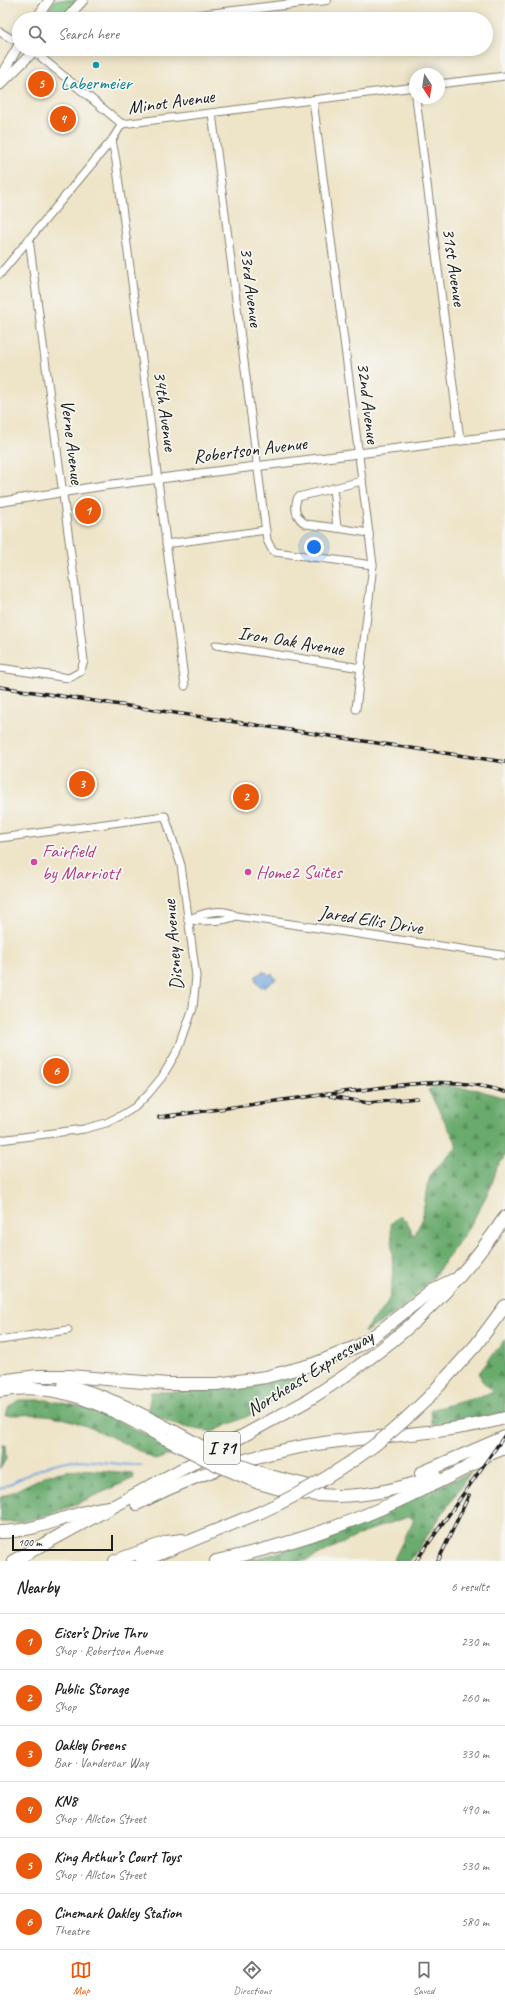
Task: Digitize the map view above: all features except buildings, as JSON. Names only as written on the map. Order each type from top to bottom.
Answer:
[{"type":"highway","name":"Northeast Expressway","points":[[13,1561],[305,1402],[352,1373],[404,1332],[433,1306],[489,1240],[505,1217]]},
{"type":"highway","points":[[0,1381],[38,1376],[69,1376],[168,1384],[217,1384],[266,1377],[314,1364],[360,1345],[379,1332],[432,1290],[458,1278]]},
{"type":"highway","points":[[142,1561],[201,1538],[297,1496],[385,1438],[426,1400],[466,1356],[505,1306]]},
{"type":"highway","points":[[20,1379],[60,1384],[85,1390],[120,1404],[170,1436]]},
{"type":"highway","points":[[0,1391],[35,1388],[70,1394],[112,1409],[226,1460],[293,1493],[312,1496],[346,1497],[364,1495],[416,1483],[505,1448]]},
{"type":"highway","points":[[0,1398],[42,1392],[70,1394]]},
{"type":"highway","points":[[60,1536],[80,1533],[193,1478],[254,1457],[323,1443],[416,1434],[462,1427],[505,1418]]},
{"type":"highway","points":[[262,1479],[320,1489],[348,1490],[367,1487],[408,1478],[505,1437]]},
{"type":"highway","points":[[216,1561],[265,1551],[312,1536],[358,1518],[471,1467],[489,1454]]},
{"type":"highway","points":[[0,1532],[38,1528],[87,1510],[118,1505]]},
{"type":"highway","points":[[115,1561],[167,1542],[201,1538]]},
{"type":"main road","points":[[41,12],[49,0]]},
{"type":"main road","points":[[72,12],[83,0]]},
{"type":"main road","points":[[0,77],[12,56]]},
{"type":"main road","points":[[11,76],[15,56]]},
{"type":"main road","points":[[0,85],[11,76],[29,56]]},
{"type":"street","points":[[225,12],[327,0]]},
{"type":"street","points":[[0,28],[0,32],[12,39]]},
{"type":"street","points":[[41,56],[122,124]]},
{"type":"street","points":[[445,83],[505,76]]},
{"type":"street","name":"Minot Avenue","points":[[0,274],[112,140],[122,124],[409,90]]},
{"type":"street","name":"32nd Avenue","points":[[313,100],[373,565],[356,709]]},
{"type":"street","name":"31st Avenue","points":[[417,104],[460,440]]},
{"type":"street","name":"33rd Avenue","points":[[212,113],[269,544],[275,552],[373,565]]},
{"type":"street","name":"34th Avenue","points":[[112,140],[185,686]]},
{"type":"street","name":"Verne Avenue","points":[[0,668],[69,678],[80,672],[84,661],[29,239]]},
{"type":"street","name":"Robertson Avenue","points":[[0,502],[62,491],[158,478],[505,435]]},
{"type":"street","points":[[362,481],[298,497],[295,504],[300,519],[306,524],[369,533]]},
{"type":"street","points":[[333,488],[337,528]]},
{"type":"street","points":[[166,544],[266,530]]},
{"type":"street","name":"Iron Oak Avenue","points":[[216,646],[361,668]]},
{"type":"street","name":"Disney Avenue","points":[[0,838],[165,816],[181,865],[196,976],[193,1008],[179,1048],[162,1077],[136,1107],[106,1123],[84,1129],[0,1140]]},
{"type":"street","name":"Jared Ellis Drive","points":[[188,920],[200,914],[230,912],[236,916],[502,955]]},
{"type":"street","points":[[0,1340],[68,1330]]},
{"type":"green space","points":[[55,0],[77,0],[66,12],[47,12]]},
{"type":"green space","points":[[438,1085],[478,1090],[505,1098],[505,1156],[497,1167],[491,1187],[470,1226],[433,1278],[404,1307],[364,1333],[369,1324],[386,1306],[390,1293],[392,1284],[391,1224],[400,1215],[406,1221],[414,1236],[422,1220],[427,1186],[432,1172],[458,1146],[428,1090]]},
{"type":"green space","points":[[505,1339],[505,1413],[432,1424],[431,1410],[494,1392],[482,1381],[479,1373]]},
{"type":"green space","points":[[299,1376],[295,1387],[248,1416],[212,1432],[178,1426],[148,1412],[151,1392],[210,1391],[251,1386]]},
{"type":"green space","points":[[19,1400],[47,1400],[90,1408],[164,1443],[176,1452],[156,1460],[87,1426],[72,1421],[45,1415],[5,1415],[9,1407]]},
{"type":"green space","points":[[2,1445],[5,1445],[6,1459],[0,1469]]},
{"type":"green space","points":[[79,1469],[132,1473],[134,1478],[86,1500],[49,1514],[14,1522],[0,1522],[0,1498],[49,1474]]},
{"type":"green space","points":[[471,1472],[410,1561],[393,1561],[414,1519],[408,1517],[370,1530],[305,1561],[242,1561],[270,1555],[330,1536]]},
{"type":"water","points":[[263,971],[269,976],[272,974],[276,979],[264,988],[262,986],[260,987],[255,980],[257,979],[255,977]]},
{"type":"waterway","points":[[0,1489],[37,1470],[67,1461],[85,1460],[125,1465],[141,1465]]},
{"type":"railway","points":[[0,687],[505,762]]},
{"type":"railway","points":[[159,1117],[410,1084],[467,1084],[505,1092]]},
{"type":"railway","points":[[330,1096],[368,1103],[417,1098]]},
{"type":"railway","points":[[416,1561],[505,1435]]},
{"type":"railway","points":[[438,1561],[469,1495]]},
{"type":"place","name":"Labermeier","points":[[96,65]]},
{"type":"place","name":"King Arthur’s Court Toys","points":[[41,84]]},
{"type":"place","name":"KN8","points":[[63,119]]},
{"type":"place","name":"Eiser’s Drive Thru","points":[[88,511]]},
{"type":"place","name":"Oakley Greens","points":[[82,784]]},
{"type":"place","name":"Public Storage","points":[[246,797]]},
{"type":"place","name":"Fairfield by Marriott","points":[[34,862]]},
{"type":"place","name":"Home2 Suites","points":[[248,872]]},
{"type":"place","name":"Cinemark Oakley Station","points":[[56,1071]]}]
